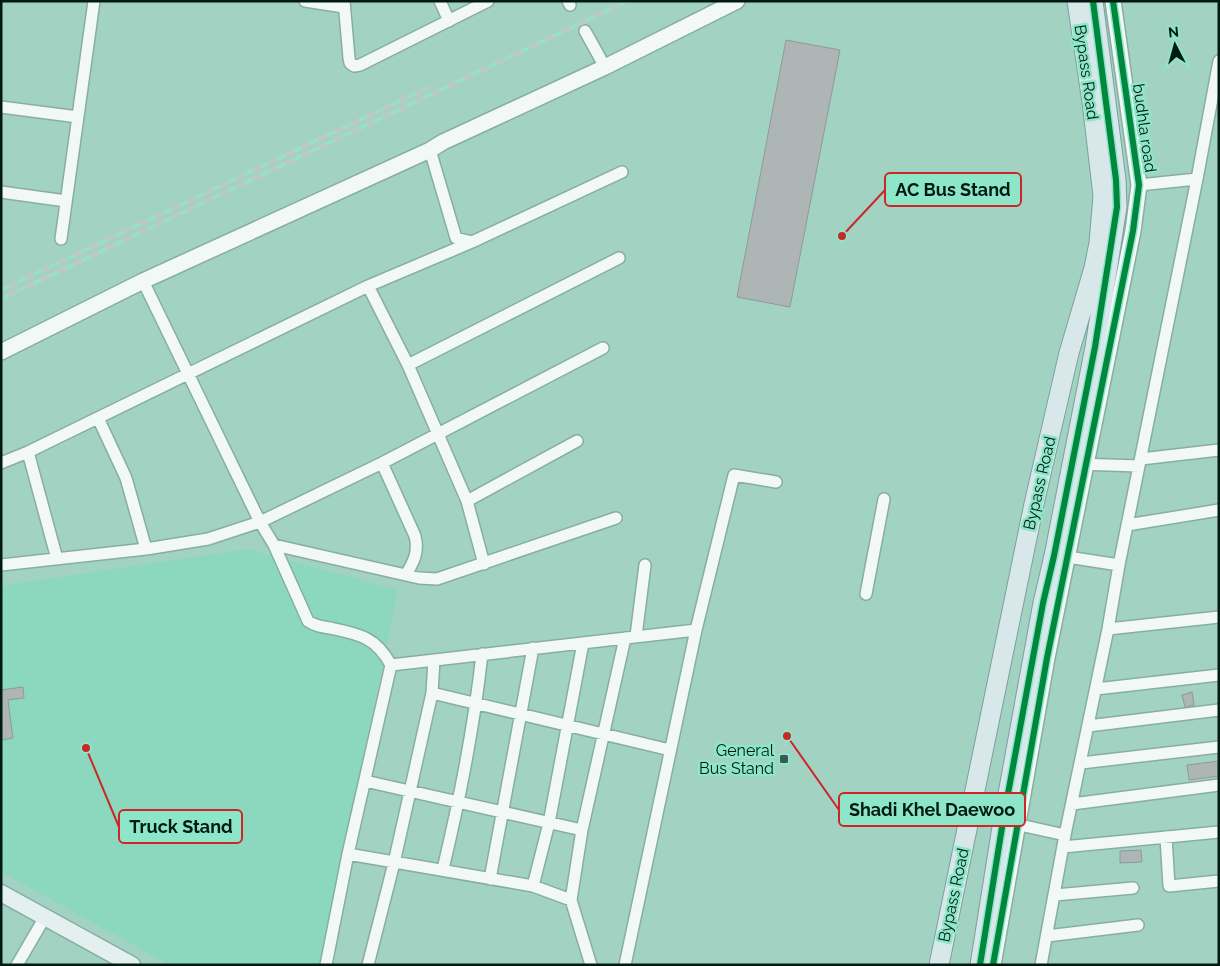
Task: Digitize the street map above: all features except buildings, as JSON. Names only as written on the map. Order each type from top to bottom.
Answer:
[{"type":"main road","name":"Bypass Road","points":[[939,965],[1034,504],[1068,354],[1094,268],[1099,243],[1103,196],[1092,102],[1077,1]]},
{"type":"main road","points":[[980,965],[1010,823],[1043,603],[1061,556],[1080,464],[1095,347],[1117,207],[1116,180],[1093,1]]},
{"type":"main road","points":[[1,893],[132,965]]},
{"type":"street","points":[[61,239],[94,1]]},
{"type":"street","points":[[306,1],[344,4],[349,58],[350,63],[354,66],[360,65],[488,1]]},
{"type":"street","points":[[440,1],[449,21]]},
{"type":"street","points":[[1,352],[143,281],[430,150],[443,142],[604,67],[737,1]]},
{"type":"street","name":"budhla road","points":[[1080,464],[1133,231],[1139,185],[1113,1]]},
{"type":"street","points":[[585,31],[604,67]]},
{"type":"street","points":[[1041,965],[1065,834],[1108,630],[1119,565],[1219,61]]},
{"type":"street","points":[[1,107],[78,117]]},
{"type":"street","points":[[430,150],[456,238],[472,242]]},
{"type":"street","points":[[1,463],[28,452],[368,286],[472,242],[622,172]]},
{"type":"street","points":[[1139,185],[1197,179]]},
{"type":"street","points":[[1,192],[66,201]]},
{"type":"street","points":[[1114,226],[1133,231]]},
{"type":"street","points":[[408,365],[619,258]]},
{"type":"street","points":[[143,281],[260,522],[274,545],[308,621],[314,626],[357,634],[367,638],[381,649],[390,666],[348,854],[326,965]]},
{"type":"street","points":[[368,286],[408,365],[467,501],[484,564]]},
{"type":"street","points":[[1,565],[146,549],[208,539],[260,522],[438,435],[604,348]]},
{"type":"street","points":[[98,418],[126,478],[146,549]]},
{"type":"street","points":[[467,501],[577,441]]},
{"type":"street","points":[[1080,464],[1140,463],[1219,450]]},
{"type":"street","points":[[28,452],[57,560]]},
{"type":"street","points":[[382,463],[415,536],[417,545],[415,559],[406,574]]},
{"type":"street","points":[[625,965],[696,630],[734,475],[776,482]]},
{"type":"street","points":[[866,594],[884,499]]},
{"type":"street","points":[[1127,525],[1219,510]]},
{"type":"street","points":[[274,545],[419,578],[437,580],[616,518]]},
{"type":"street","points":[[1061,556],[1119,565]]},
{"type":"street","points":[[591,965],[571,900],[582,830],[603,734],[631,637],[645,565]]},
{"type":"street","points":[[1108,630],[1219,617]]},
{"type":"street","points":[[390,666],[696,630]]},
{"type":"street","points":[[533,886],[548,823],[583,643]]},
{"type":"street","points":[[490,879],[533,648]]},
{"type":"street","points":[[443,870],[459,803],[477,703],[482,654]]},
{"type":"street","points":[[372,963],[432,693],[434,660]]},
{"type":"street","points":[[1096,689],[1219,675]]},
{"type":"street","points":[[432,693],[670,750]]},
{"type":"street","points":[[1088,726],[1219,710]]},
{"type":"street","points":[[1080,763],[1219,746]]},
{"type":"street","points":[[365,781],[582,830]]},
{"type":"street","points":[[1072,804],[1219,785]]},
{"type":"street","points":[[993,965],[1010,823],[1065,834]]},
{"type":"street","points":[[1063,847],[1219,832]]},
{"type":"street","points":[[1166,837],[1169,886],[1219,881]]},
{"type":"street","points":[[348,854],[533,886],[571,900]]},
{"type":"street","points":[[1055,895],[1133,888]]},
{"type":"street","points":[[17,965],[45,917]]},
{"type":"street","points":[[1047,936],[1138,925]]},
{"type":"shaded area","points":[[247,549],[398,590],[320,965],[170,965],[1,872],[1,586]]},
{"type":"railway","points":[[1,299],[627,1]]},
{"type":"railway","points":[[1,290],[427,88]]},
{"type":"cycle path","points":[[980,965],[1003,821],[1043,603],[1095,347],[1117,207],[1116,180],[1093,1]]},
{"type":"cycle path","points":[[993,965],[1047,658],[1133,231],[1139,185],[1113,1]]},
{"type":"place","name":"AC Bus Stand","points":[[842,236]]},
{"type":"place","name":"Shadi Khel Daewoo","points":[[787,736]]},
{"type":"place","name":"Truck Stand","points":[[86,748]]},
{"type":"place","name":"General Bus Stand","points":[[784,759]]}]
